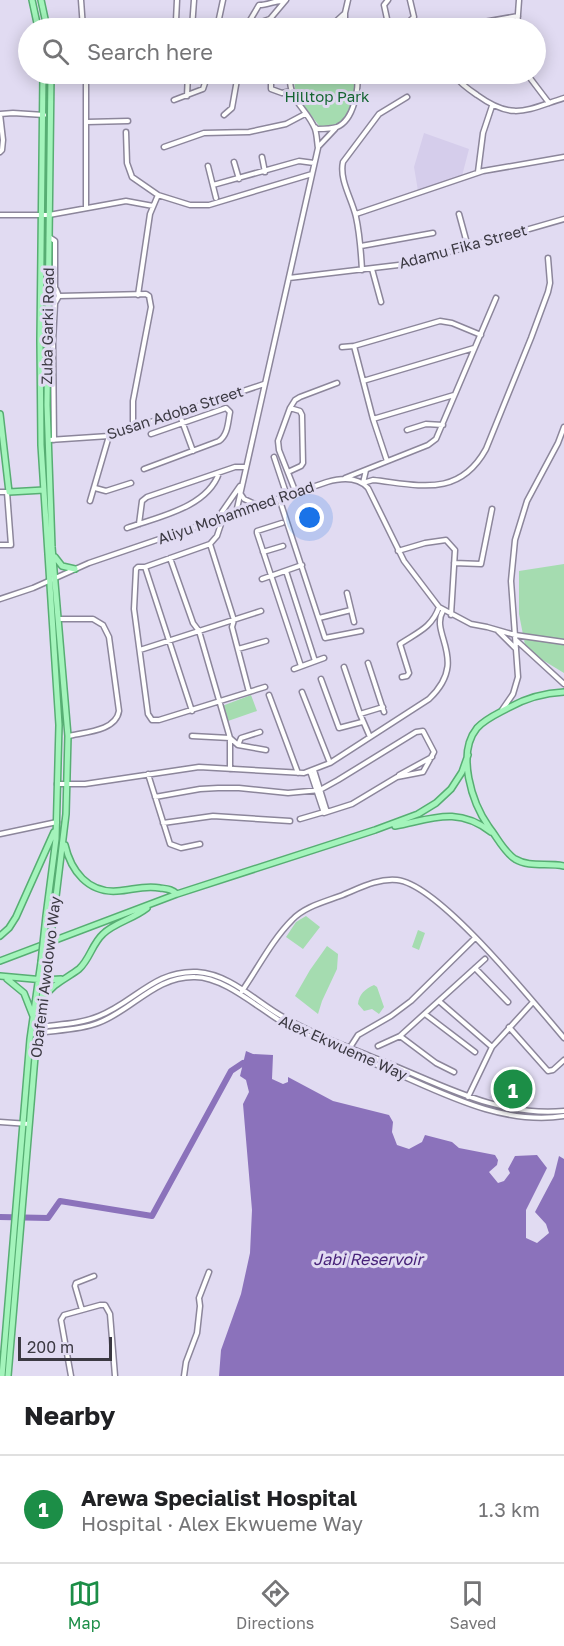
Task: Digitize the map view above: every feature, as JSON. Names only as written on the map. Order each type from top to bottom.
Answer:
[{"type":"main road","points":[[32,0],[36,18]]},
{"type":"main road","points":[[41,0],[45,18]]},
{"type":"main road","name":"Zuba Garki Road","points":[[43,84],[40,215],[40,398],[44,490],[53,579]]},
{"type":"main road","name":"Zuba Garki Road","points":[[51,84],[49,237],[52,288],[47,405],[51,440],[53,579]]},
{"type":"main road","points":[[0,414],[8,492],[44,490]]},
{"type":"main road","points":[[52,547],[62,566],[75,568]]},
{"type":"main road","name":"Obafemi Awolowo Way","points":[[2,1376],[15,1205],[35,1030],[41,1002],[41,962],[46,916],[55,869],[64,840],[68,736],[60,618],[53,579]]},
{"type":"main road","name":"Obafemi Awolowo Way","points":[[35,1030],[33,1017],[48,955],[58,880],[55,869],[59,725],[53,579]]},
{"type":"main road","points":[[0,961],[177,894],[418,814],[436,803],[457,781],[476,730],[499,713],[535,696],[564,692]]},
{"type":"main road","points":[[468,755],[469,778],[482,817],[511,855],[520,861],[532,864],[564,866]]},
{"type":"main road","points":[[375,830],[450,815],[477,823],[498,838]]},
{"type":"main road","points":[[0,936],[13,924],[40,867],[57,822]]},
{"type":"main road","points":[[64,840],[73,870]]},
{"type":"main road","points":[[40,867],[47,864],[55,869],[69,867],[88,883],[102,890],[117,891],[150,886],[171,890],[177,894]]},
{"type":"main road","points":[[41,1002],[61,979],[81,967],[98,939],[150,905]]},
{"type":"main road","points":[[2,976],[41,980],[61,979]]},
{"type":"main road","points":[[2,976],[24,993],[33,1017]]},
{"type":"main road","name":"Obafemi Awolowo Way","points":[[8,1376],[6,1333],[20,1239],[26,1124]]},
{"type":"street","points":[[81,0],[82,18]]},
{"type":"street","points":[[176,18],[177,0]]},
{"type":"street","points":[[193,18],[194,0]]},
{"type":"street","points":[[219,18],[223,0]]},
{"type":"street","points":[[251,18],[259,5],[268,4],[274,0],[286,0]]},
{"type":"street","points":[[271,18],[286,0]]},
{"type":"street","points":[[345,18],[348,0]]},
{"type":"street","points":[[387,18],[384,5],[388,0]]},
{"type":"street","points":[[410,0],[413,18]]},
{"type":"street","points":[[507,18],[518,16],[519,0]]},
{"type":"street","points":[[340,18],[345,13]]},
{"type":"street","points":[[86,84],[87,208]]},
{"type":"street","points":[[187,96],[188,84]]},
{"type":"street","points":[[174,100],[203,88],[204,84]]},
{"type":"street","points":[[224,115],[232,108],[236,84]]},
{"type":"street","points":[[271,84],[271,89],[282,93],[291,91]]},
{"type":"street","points":[[236,514],[318,148],[314,127],[291,91],[291,84]]},
{"type":"street","points":[[318,148],[346,119],[353,106],[358,84]]},
{"type":"street","points":[[465,84],[492,106],[507,111],[519,112],[533,109],[564,98]]},
{"type":"street","points":[[535,84],[549,103]]},
{"type":"street","points":[[362,270],[356,214],[344,180],[343,162],[380,114],[407,97]]},
{"type":"street","points":[[478,172],[483,133],[492,106]]},
{"type":"street","points":[[0,152],[3,146],[0,114],[44,116]]},
{"type":"street","points":[[164,147],[204,133],[240,134],[270,128],[286,124],[305,114]]},
{"type":"street","points":[[87,122],[128,121]]},
{"type":"street","points":[[314,127],[317,129],[338,126]]},
{"type":"street","points":[[126,132],[127,163],[132,177],[158,195],[190,205],[209,205],[312,174]]},
{"type":"street","points":[[262,157],[266,172]]},
{"type":"street","points":[[356,214],[478,172],[564,157]]},
{"type":"street","points":[[213,185],[300,161],[314,163]]},
{"type":"street","points":[[234,162],[239,179]]},
{"type":"street","points":[[208,166],[216,198]]},
{"type":"street","points":[[138,295],[147,229],[158,195]]},
{"type":"street","points":[[0,215],[50,215],[126,201],[153,206]]},
{"type":"street","points":[[459,214],[468,247]]},
{"type":"street","name":"Adamu Fika Street","points":[[289,278],[414,262],[564,219]]},
{"type":"street","points":[[361,246],[433,232]]},
{"type":"street","name":"Aliyu Mohammed Road","points":[[0,599],[33,588],[75,568],[279,498],[342,479],[363,483],[372,480],[433,486],[456,479],[477,465],[486,449],[548,292],[550,283],[548,258]]},
{"type":"street","points":[[372,269],[381,302]]},
{"type":"street","points":[[52,288],[58,296]]},
{"type":"street","points":[[58,296],[149,296],[151,307],[133,401],[133,430]]},
{"type":"street","points":[[51,440],[53,342],[55,303],[58,296]]},
{"type":"street","points":[[342,479],[428,445],[436,439],[496,298]]},
{"type":"street","points":[[342,347],[354,346],[440,321],[452,323],[481,335]]},
{"type":"street","points":[[354,346],[373,419],[387,461]]},
{"type":"street","points":[[363,381],[474,348]]},
{"type":"street","points":[[296,493],[279,450],[278,441],[290,408],[300,397],[337,383]]},
{"type":"street","name":"Susan Adoba Street","points":[[51,440],[109,436],[133,430],[265,384]]},
{"type":"street","points":[[373,419],[455,395]]},
{"type":"street","points":[[144,469],[224,438],[230,412],[226,408],[151,434]]},
{"type":"street","points":[[288,472],[303,463],[302,415],[300,411],[290,408]]},
{"type":"street","points":[[179,413],[193,451]]},
{"type":"street","points":[[407,430],[426,424],[443,425]]},
{"type":"street","points":[[499,713],[510,700],[517,686],[519,668],[511,570],[518,526],[532,490],[558,443],[564,427]]},
{"type":"street","points":[[90,501],[109,436]]},
{"type":"street","points":[[274,457],[286,496]]},
{"type":"street","points":[[139,524],[144,498],[235,466],[246,467]]},
{"type":"street","points":[[366,470],[363,483],[371,493],[398,551],[414,576],[439,607],[471,624],[496,629],[515,638],[564,684]]},
{"type":"street","points":[[127,528],[201,498],[213,486],[219,472]]},
{"type":"street","points":[[94,488],[106,491],[131,483]]},
{"type":"street","points":[[215,521],[242,483]]},
{"type":"street","points":[[0,492],[8,492],[11,545],[0,544]]},
{"type":"street","points":[[240,492],[244,499],[258,506]]},
{"type":"street","points":[[279,498],[326,639],[361,631]]},
{"type":"street","points":[[454,563],[481,564],[492,509]]},
{"type":"street","points":[[223,518],[217,536],[210,544],[145,567],[138,567],[135,575],[134,609],[149,718],[159,720],[265,687]]},
{"type":"street","points":[[282,523],[257,531],[301,666]]},
{"type":"street","points":[[398,551],[424,543],[446,540],[455,550],[452,615]]},
{"type":"street","points":[[210,544],[234,620],[232,627],[249,692]]},
{"type":"street","points":[[263,552],[283,546]]},
{"type":"street","points":[[170,558],[193,623],[200,631],[230,738],[230,769]]},
{"type":"street","points":[[262,579],[302,565]]},
{"type":"street","points":[[145,567],[192,711]]},
{"type":"street","points":[[286,571],[315,661]]},
{"type":"street","points":[[347,593],[354,622]]},
{"type":"street","points":[[402,678],[409,673],[400,644],[425,628],[439,607]]},
{"type":"street","points":[[319,618],[351,610]]},
{"type":"street","points":[[140,650],[261,611]]},
{"type":"street","points":[[57,784],[85,784],[200,767],[298,773],[330,763],[429,699],[442,683],[449,656],[439,620],[443,611]]},
{"type":"street","points":[[60,618],[93,619],[99,621],[107,631],[119,711],[115,721],[108,726],[68,736]]},
{"type":"street","points":[[496,629],[517,650]]},
{"type":"street","points":[[515,638],[564,642]]},
{"type":"street","points":[[238,649],[266,641]]},
{"type":"street","points":[[294,669],[324,658]]},
{"type":"street","points":[[360,714],[383,710],[368,663]]},
{"type":"street","points":[[344,667],[362,722],[370,737]]},
{"type":"street","points":[[321,679],[339,728],[362,722]]},
{"type":"street","points":[[302,692],[330,763]]},
{"type":"street","points":[[269,695],[298,773]]},
{"type":"street","points":[[155,797],[218,788],[288,793],[318,790],[421,730],[434,750],[432,756],[423,772],[397,777]]},
{"type":"street","points":[[238,745],[241,738],[260,732]]},
{"type":"street","points":[[192,736],[230,738],[238,745],[266,750]]},
{"type":"street","points":[[300,819],[352,804],[432,756]]},
{"type":"street","points":[[312,770],[325,812]]},
{"type":"street","points":[[148,774],[170,844],[181,848],[200,844]]},
{"type":"street","points":[[163,823],[213,816],[290,820]]},
{"type":"street","points":[[0,834],[57,822]]},
{"type":"street","points":[[241,993],[284,930],[297,915],[309,908],[384,880],[404,881],[422,890],[475,938],[564,1038]]},
{"type":"street","points":[[349,1050],[358,1035],[411,1001],[475,938]]},
{"type":"street","points":[[378,1046],[400,1036],[485,959]]},
{"type":"street","points":[[476,968],[508,1002]]},
{"type":"street","name":"Alex Ekwueme Way","points":[[35,1030],[84,1027],[98,1023],[112,1017],[159,985],[180,978],[210,979],[222,983],[288,1020],[349,1050],[466,1102],[514,1115],[541,1118],[564,1116]]},
{"type":"street","points":[[440,1002],[492,1047]]},
{"type":"street","points":[[466,1102],[492,1047],[533,1002]]},
{"type":"street","points":[[425,1014],[475,1052]]},
{"type":"street","points":[[509,1027],[547,1070],[553,1070],[564,1060]]},
{"type":"street","points":[[400,1036],[436,1063],[454,1072]]},
{"type":"street","name":"Alex Ekwueme Way","points":[[349,1050],[468,1096],[514,1110],[564,1111]]},
{"type":"street","points":[[0,1122],[26,1124]]},
{"type":"street","points":[[184,1376],[186,1362],[197,1333],[199,1298],[209,1272]]},
{"type":"street","points":[[82,1310],[76,1283],[94,1276]]},
{"type":"street","points":[[71,1376],[60,1322],[64,1315],[100,1305],[105,1305],[110,1314],[115,1376]]},
{"type":"shaded area","points":[[424,133],[469,149],[462,176],[418,191],[414,167]]},
{"type":"shaded area","points":[[516,1076],[530,1092],[519,1106],[488,1098]]},
{"type":"green space","name":"Hilltop Park","points":[[294,84],[355,84],[353,101],[348,114],[344,120],[334,126],[320,127],[296,95]]},
{"type":"green space","points":[[564,564],[564,673],[526,650],[519,614],[519,571]]},
{"type":"green space","points":[[251,695],[257,711],[228,721],[222,706]]},
{"type":"green space","points":[[306,916],[320,927],[303,949],[286,937],[296,922]]},
{"type":"green space","points":[[418,930],[425,933],[419,950],[412,947]]},
{"type":"green space","points":[[327,946],[338,954],[337,969],[318,1014],[295,996]]},
{"type":"green space","points":[[374,985],[377,987],[384,1007],[379,1014],[372,1009],[364,1011],[358,1004],[363,992]]},
{"type":"water","name":"Jabi Reservoir","points":[[246,1051],[253,1054],[273,1055],[272,1079],[283,1084],[288,1082],[288,1077],[333,1101],[389,1115],[393,1122],[392,1132],[397,1145],[409,1149],[422,1142],[425,1135],[452,1142],[459,1148],[495,1155],[498,1160],[497,1165],[489,1172],[498,1183],[504,1181],[510,1173],[508,1169],[515,1156],[537,1155],[547,1168],[526,1210],[526,1238],[537,1243],[549,1233],[546,1224],[535,1212],[554,1176],[559,1156],[564,1159],[564,1376],[219,1376],[221,1350],[241,1294],[250,1253],[252,1210],[243,1104],[249,1092],[246,1080],[240,1076]]},
{"type":"waterway","points":[[0,1217],[48,1218],[60,1201],[152,1216],[231,1071],[243,1063]]},
{"type":"place","name":"Arewa Specialist Hospital","points":[[513,1089]]}]
